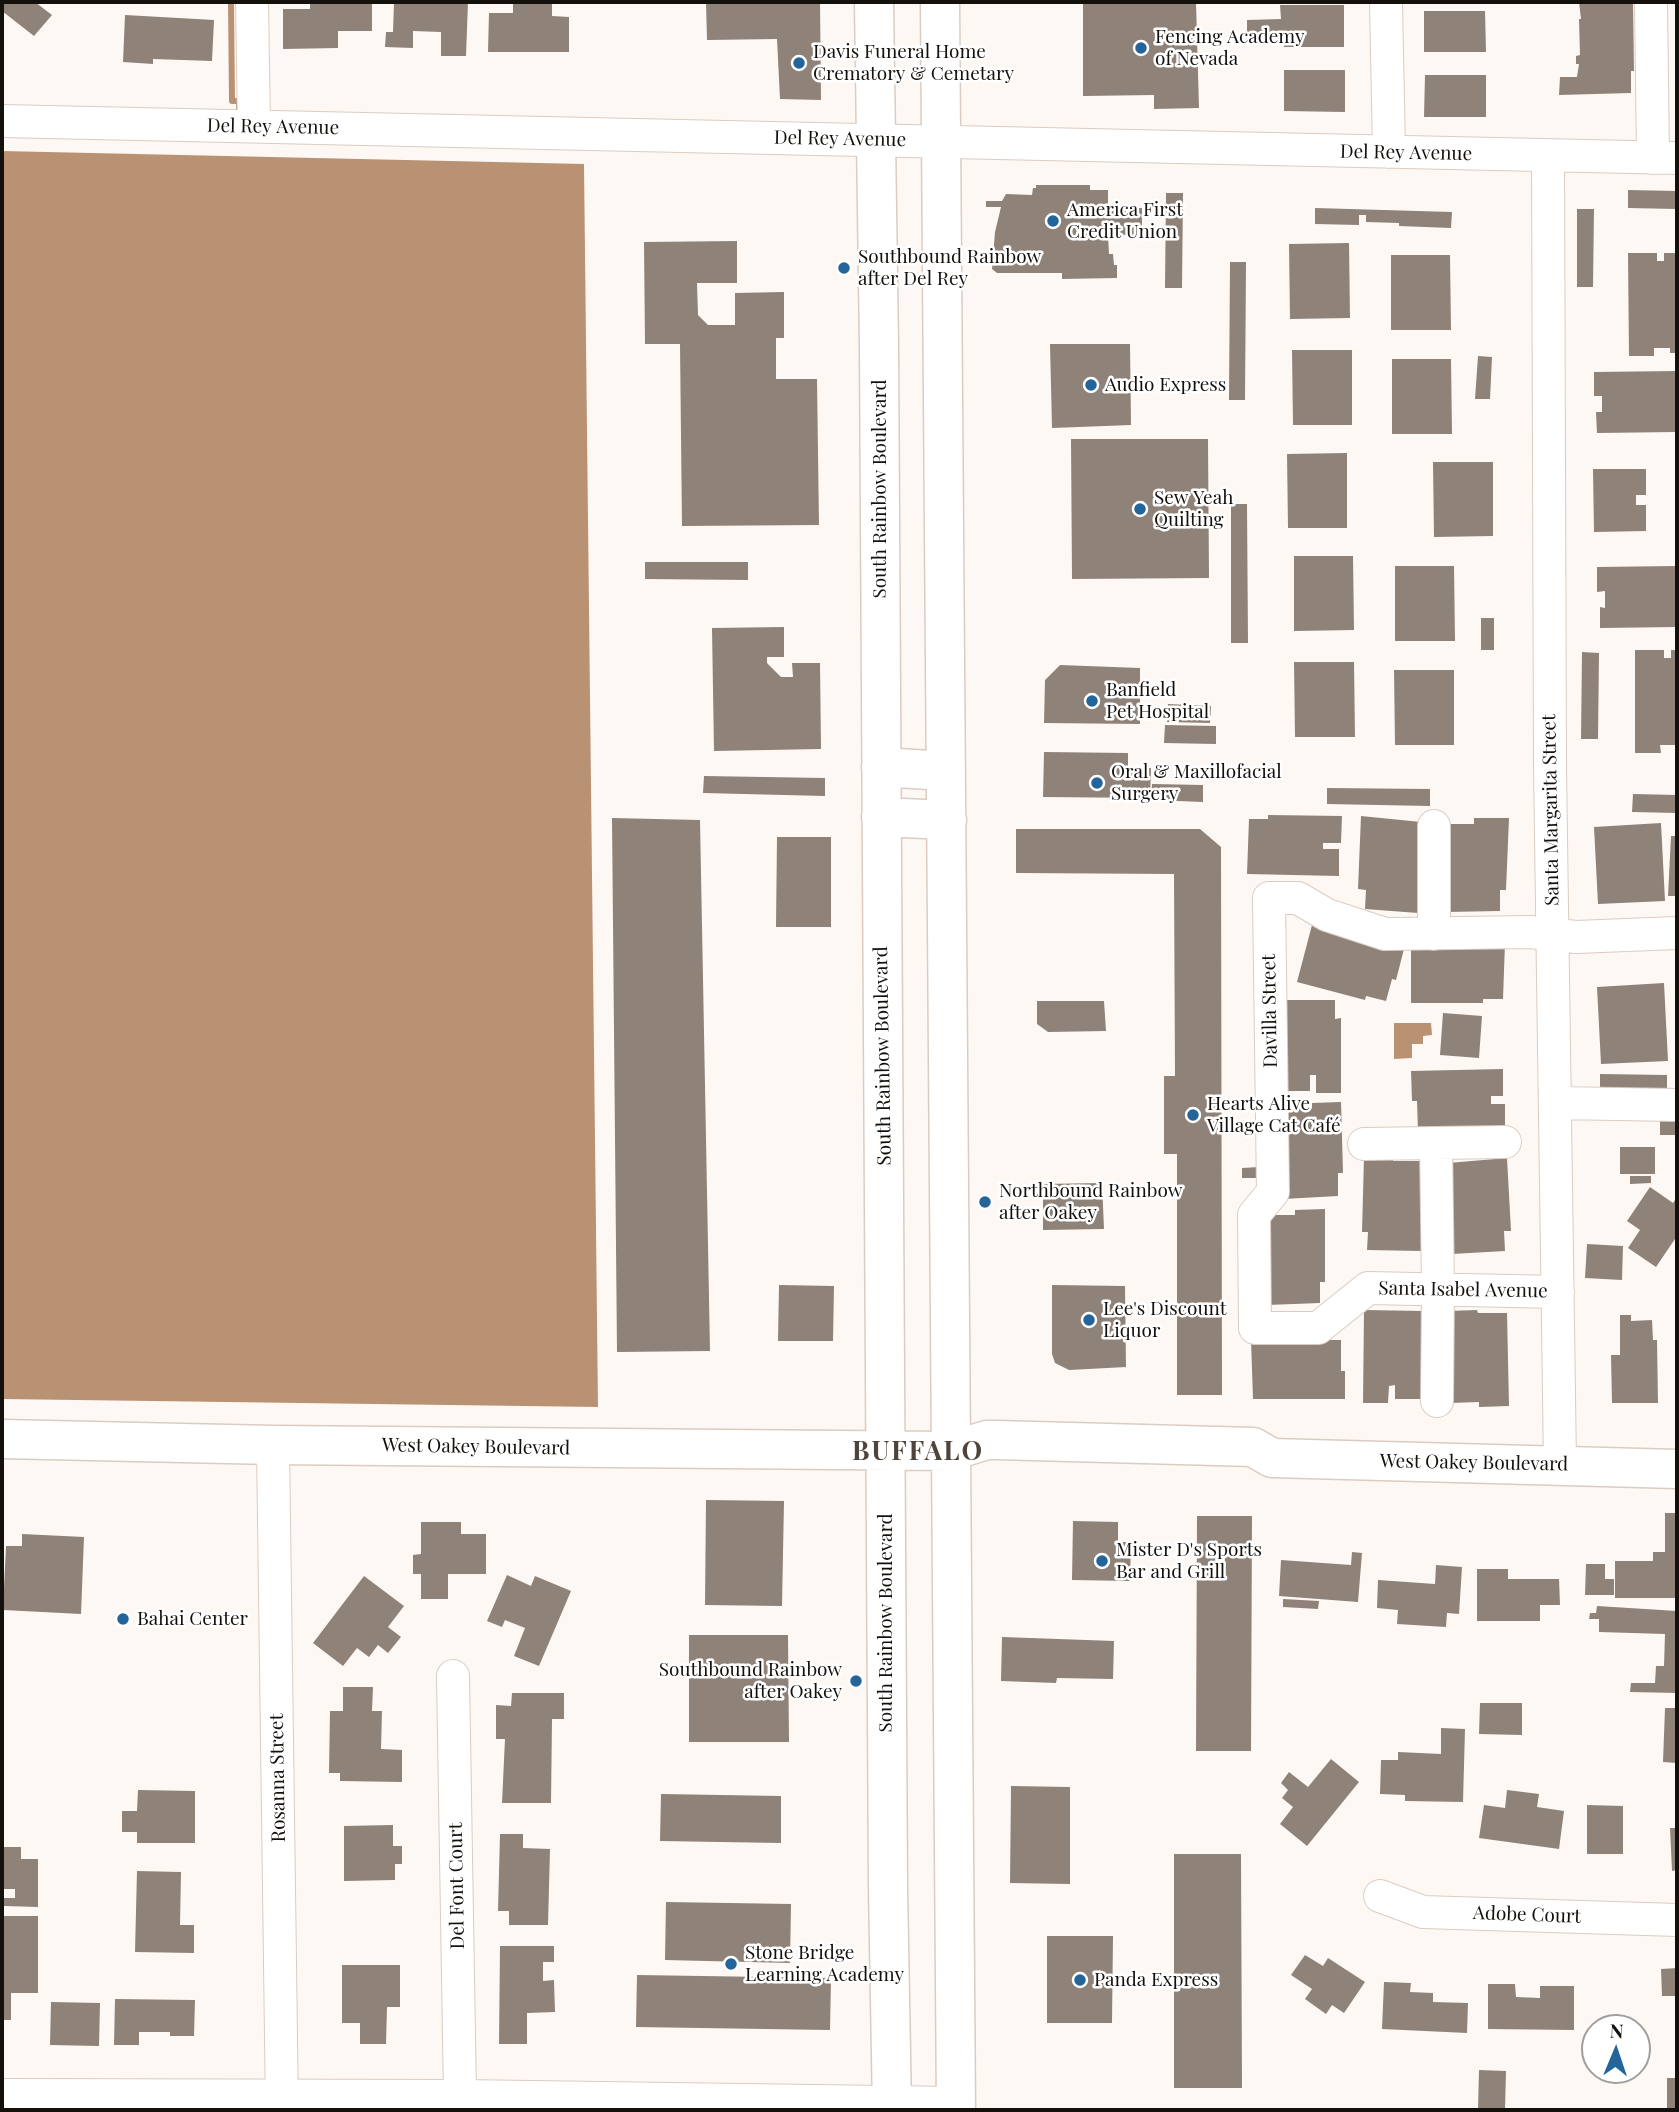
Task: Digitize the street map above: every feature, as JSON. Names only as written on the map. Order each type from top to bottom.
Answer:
[{"type":"main road","name":"South Rainbow Boulevard","points":[[874,2],[879,347],[888,1886],[892,2107]]},
{"type":"main road","points":[[940,2],[956,2107]]},
{"type":"main road","points":[[881,767],[946,771]]},
{"type":"main road","points":[[881,817],[947,820]]},
{"type":"main road","name":"West Oakey Boulevard","points":[[2,1439],[273,1445],[951,1451],[987,1440],[997,1440],[1253,1447],[1272,1458],[1677,1469]]},
{"type":"street","points":[[252,2],[254,126]]},
{"type":"street","points":[[1386,2],[1389,152]]},
{"type":"street","points":[[1651,2],[1665,158]]},
{"type":"street","name":"Del Rey Avenue","points":[[2,121],[1665,158]]},
{"type":"street","name":"Santa Margarita Street","points":[[1548,156],[1550,767],[1560,1465]]},
{"type":"street","points":[[1434,826],[1434,934],[1553,934],[1576,937],[1677,933]]},
{"type":"street","name":"Davilla Street","points":[[1255,1328],[1254,1215],[1273,1192],[1269,898],[1298,898],[1328,915],[1385,934],[1434,934]]},
{"type":"street","points":[[1556,1103],[1677,1105]]},
{"type":"street","points":[[1364,1144],[1505,1142]]},
{"type":"street","points":[[1436,1143],[1437,1401]]},
{"type":"street","name":"Santa Isabel Avenue","points":[[1255,1328],[1318,1328],[1368,1288],[1558,1292]]},
{"type":"street","name":"Rosanna Street","points":[[273,1445],[282,2103]]},
{"type":"street","name":"Del Font Court","points":[[453,1676],[460,2096]]},
{"type":"street","name":"Adobe Court","points":[[1380,1896],[1423,1912],[1677,1920]]},
{"type":"street","points":[[2,2095],[282,2103],[460,2096],[956,2107]]},
{"type":"shaded area","points":[[2,151],[584,164],[598,1407],[2,1399]]},
{"type":"shaded area","points":[[1394,1023],[1431,1023],[1432,1035],[1423,1036],[1423,1044],[1412,1044],[1412,1058],[1394,1059]]},
{"type":"building","points":[[2,2],[35,2],[52,15],[34,36],[2,11]]},
{"type":"building","points":[[310,2],[372,2],[372,31],[338,31],[338,48],[283,49],[283,9],[310,9]]},
{"type":"building","points":[[394,2],[468,2],[466,56],[441,56],[441,32],[413,31],[413,48],[385,47],[386,32],[393,32]]},
{"type":"building","points":[[513,2],[552,2],[552,16],[569,17],[569,52],[488,52],[489,13],[513,13]]},
{"type":"building","name":"Davis Funeral Home Crematory & Cemetary","points":[[706,2],[820,2],[821,100],[780,99],[777,39],[707,40]]},
{"type":"building","name":"Fencing Academy of Nevada","points":[[1083,2],[1196,2],[1199,108],[1154,109],[1154,95],[1083,96]]},
{"type":"building","points":[[1579,2],[1633,2],[1634,71],[1631,71],[1631,93],[1559,95],[1560,77],[1577,77],[1579,64],[1576,64],[1576,56],[1580,55],[1581,19]]},
{"type":"building","points":[[1280,5],[1344,5],[1344,47],[1284,47],[1284,40],[1263,40],[1263,34],[1247,34],[1247,20],[1281,19]]},
{"type":"building","points":[[1424,11],[1485,11],[1486,52],[1424,52]]},
{"type":"building","points":[[125,15],[214,20],[212,61],[153,59],[153,64],[123,62]]},
{"type":"building","points":[[1284,70],[1345,70],[1345,112],[1284,111]]},
{"type":"building","points":[[1425,75],[1486,75],[1486,117],[1424,117]]},
{"type":"building","name":"America First Credit Union","points":[[1036,185],[1090,185],[1090,190],[1108,190],[1108,208],[1142,208],[1142,235],[1108,235],[1109,254],[1113,254],[1114,265],[1117,265],[1117,278],[1062,279],[1062,273],[997,273],[992,269],[995,232],[1001,207],[986,207],[986,201],[1002,201],[1006,194],[1032,195]]},
{"type":"building","points":[[1628,190],[1677,191],[1677,209],[1628,208]]},
{"type":"building","points":[[1166,193],[1183,193],[1182,288],[1165,288]]},
{"type":"building","points":[[1315,208],[1452,212],[1451,228],[1366,222],[1366,215],[1359,215],[1359,225],[1315,224]]},
{"type":"building","points":[[1577,209],[1594,209],[1593,287],[1577,287]]},
{"type":"building","points":[[737,241],[737,283],[697,283],[698,315],[708,325],[735,325],[735,293],[784,292],[784,338],[776,338],[776,379],[817,379],[819,525],[682,526],[680,344],[645,344],[644,242]]},
{"type":"building","points":[[1349,243],[1350,318],[1290,319],[1289,244]]},
{"type":"building","points":[[1628,253],[1657,253],[1657,261],[1664,261],[1664,253],[1677,253],[1677,353],[1670,353],[1670,348],[1654,348],[1654,356],[1629,356]]},
{"type":"building","points":[[1391,255],[1450,255],[1451,330],[1391,330]]},
{"type":"building","points":[[1230,262],[1246,262],[1245,400],[1229,400]]},
{"type":"building","name":"Audio Express","points":[[1050,344],[1130,344],[1131,425],[1052,428]]},
{"type":"building","points":[[1292,350],[1352,350],[1352,425],[1293,425]]},
{"type":"building","points":[[1478,356],[1492,357],[1490,399],[1475,399]]},
{"type":"building","points":[[1392,359],[1451,359],[1452,434],[1392,434]]},
{"type":"building","points":[[1677,371],[1677,432],[1597,433],[1596,412],[1602,412],[1602,396],[1594,396],[1594,372]]},
{"type":"building","name":"Sew Yeah Quilting","points":[[1071,439],[1208,439],[1209,578],[1072,579]]},
{"type":"building","points":[[1347,453],[1347,528],[1288,528],[1287,454]]},
{"type":"building","points":[[1433,462],[1493,462],[1493,536],[1434,537]]},
{"type":"building","points":[[1593,469],[1646,469],[1646,495],[1636,495],[1636,505],[1646,505],[1646,531],[1594,532]]},
{"type":"building","points":[[1231,504],[1247,504],[1248,643],[1231,643]]},
{"type":"building","points":[[1294,556],[1353,556],[1354,630],[1294,631]]},
{"type":"building","points":[[645,562],[748,562],[748,580],[645,579]]},
{"type":"building","points":[[1395,566],[1454,566],[1455,641],[1395,641]]},
{"type":"building","points":[[1677,566],[1677,627],[1600,628],[1600,607],[1605,608],[1605,591],[1597,592],[1597,567]]},
{"type":"building","points":[[1481,618],[1494,618],[1494,650],[1481,650]]},
{"type":"building","points":[[784,627],[784,657],[767,657],[767,663],[781,677],[793,677],[792,663],[820,663],[821,749],[714,751],[712,628]]},
{"type":"building","points":[[1635,650],[1664,650],[1664,658],[1671,658],[1671,650],[1677,650],[1677,745],[1660,745],[1661,753],[1635,753]]},
{"type":"building","points":[[1582,652],[1599,653],[1598,739],[1581,739]]},
{"type":"building","points":[[1294,662],[1354,662],[1355,737],[1295,737]]},
{"type":"building","name":"Banfield Pet Hospital","points":[[1060,665],[1140,668],[1140,724],[1044,723],[1045,680]]},
{"type":"building","points":[[1394,670],[1454,670],[1454,745],[1395,745]]},
{"type":"building","points":[[1168,704],[1211,706],[1210,723],[1167,722]]},
{"type":"building","points":[[1165,725],[1216,726],[1216,744],[1164,743]]},
{"type":"building","name":"Oral & Maxillofacial Surgery","points":[[1044,752],[1128,753],[1128,768],[1151,768],[1150,798],[1043,797]]},
{"type":"building","points":[[704,776],[825,778],[825,796],[703,793]]},
{"type":"building","points":[[1152,784],[1203,785],[1203,802],[1151,800]]},
{"type":"building","points":[[1327,788],[1430,789],[1430,806],[1327,804]]},
{"type":"building","points":[[1633,794],[1677,795],[1677,813],[1632,812]]},
{"type":"building","points":[[1268,815],[1342,816],[1341,843],[1323,843],[1323,849],[1339,849],[1339,876],[1247,874],[1249,819],[1268,819]]},
{"type":"building","points":[[1361,816],[1421,822],[1418,913],[1365,909],[1366,890],[1358,889]]},
{"type":"building","points":[[612,818],[700,820],[710,1351],[617,1352]]},
{"type":"building","points":[[1474,818],[1509,818],[1506,890],[1500,890],[1500,911],[1446,912],[1446,824],[1474,824]]},
{"type":"building","points":[[1661,823],[1665,901],[1598,904],[1594,827]]},
{"type":"building","name":"Hearts Alive Village Cat Café","points":[[1016,829],[1200,829],[1221,847],[1222,1395],[1177,1395],[1177,1154],[1164,1154],[1164,1076],[1175,1076],[1174,874],[1016,873]]},
{"type":"building","points":[[1671,836],[1677,836],[1677,896],[1668,896]]},
{"type":"building","points":[[777,837],[831,837],[831,927],[776,927]]},
{"type":"building","points":[[1312,925],[1404,949],[1396,980],[1392,979],[1386,1001],[1366,996],[1365,1000],[1297,982]]},
{"type":"building","points":[[1411,943],[1505,943],[1503,999],[1483,999],[1483,1003],[1411,1003]]},
{"type":"building","points":[[1664,983],[1668,1061],[1601,1064],[1597,987]]},
{"type":"building","points":[[1282,1000],[1335,1000],[1335,1019],[1341,1018],[1341,1093],[1316,1093],[1316,1075],[1310,1075],[1310,1091],[1282,1091]]},
{"type":"building","points":[[1037,1001],[1104,1001],[1106,1031],[1048,1032],[1037,1024]]},
{"type":"building","points":[[1443,1013],[1482,1016],[1479,1058],[1440,1055]]},
{"type":"building","points":[[1503,1069],[1503,1096],[1491,1096],[1491,1104],[1505,1104],[1505,1129],[1418,1131],[1417,1101],[1412,1101],[1411,1071]]},
{"type":"building","points":[[1600,1074],[1667,1075],[1667,1092],[1600,1091]]},
{"type":"building","points":[[1341,1102],[1343,1173],[1338,1173],[1338,1196],[1284,1199],[1282,1109],[1312,1108],[1312,1103]]},
{"type":"building","points":[[1660,1118],[1677,1118],[1677,1135],[1660,1135]]},
{"type":"building","points":[[1620,1147],[1655,1147],[1655,1174],[1620,1174]]},
{"type":"building","points":[[1364,1157],[1423,1161],[1422,1251],[1367,1250],[1368,1232],[1362,1232]]},
{"type":"building","points":[[1507,1158],[1511,1231],[1504,1231],[1505,1251],[1452,1254],[1448,1163]]},
{"type":"building","points":[[1259,1167],[1259,1178],[1242,1178],[1242,1168]]},
{"type":"building","points":[[1630,1176],[1651,1176],[1651,1183],[1630,1184]]},
{"type":"building","points":[[1102,1183],[1104,1229],[1043,1230],[1043,1184]]},
{"type":"building","points":[[1650,1187],[1673,1203],[1677,1197],[1677,1236],[1656,1267],[1628,1248],[1640,1230],[1627,1221]]},
{"type":"building","points":[[1325,1209],[1325,1282],[1320,1282],[1320,1303],[1267,1305],[1266,1215],[1295,1215],[1295,1210]]},
{"type":"building","points":[[1587,1244],[1623,1246],[1622,1280],[1585,1278]]},
{"type":"building","points":[[779,1285],[834,1286],[833,1341],[778,1341]]},
{"type":"building","name":"Lee's Discount Liquor","points":[[1052,1285],[1125,1286],[1126,1367],[1069,1370],[1055,1363],[1052,1354]]},
{"type":"building","points":[[1364,1310],[1423,1311],[1422,1399],[1395,1399],[1395,1385],[1389,1386],[1388,1403],[1363,1403]]},
{"type":"building","points":[[1477,1310],[1478,1313],[1507,1313],[1509,1406],[1479,1407],[1479,1402],[1450,1403],[1448,1311]]},
{"type":"building","points":[[1620,1315],[1631,1315],[1631,1321],[1652,1320],[1653,1340],[1657,1340],[1658,1403],[1612,1403],[1611,1355],[1620,1355]]},
{"type":"building","points":[[1251,1340],[1341,1340],[1345,1399],[1253,1399]]},
{"type":"building","points":[[706,1500],[784,1501],[782,1606],[705,1605]]},
{"type":"building","points":[[1665,1513],[1677,1513],[1677,1598],[1615,1598],[1615,1561],[1653,1561],[1653,1552],[1665,1552]]},
{"type":"building","points":[[1197,1516],[1252,1516],[1251,1751],[1196,1751]]},
{"type":"building","name":"Mister D's Sports Bar and Grill","points":[[1073,1521],[1118,1522],[1118,1542],[1131,1542],[1130,1581],[1072,1580]]},
{"type":"building","points":[[421,1522],[461,1522],[461,1534],[486,1534],[486,1574],[448,1574],[448,1599],[421,1599],[421,1574],[413,1574],[413,1555],[421,1554]]},
{"type":"building","points":[[22,1534],[84,1537],[81,1614],[3,1610],[6,1546],[22,1546]]},
{"type":"building","points":[[1352,1552],[1362,1553],[1358,1602],[1279,1596],[1281,1560],[1351,1565]]},
{"type":"building","points":[[1586,1564],[1605,1564],[1605,1579],[1614,1579],[1614,1595],[1585,1595]]},
{"type":"building","points":[[1436,1565],[1462,1567],[1459,1614],[1447,1613],[1446,1627],[1397,1624],[1398,1610],[1377,1608],[1378,1580],[1435,1584]]},
{"type":"building","points":[[1477,1569],[1508,1569],[1508,1579],[1559,1579],[1560,1605],[1540,1605],[1540,1621],[1477,1621]]},
{"type":"building","points":[[507,1575],[531,1586],[535,1576],[571,1591],[539,1666],[514,1656],[525,1628],[505,1620],[502,1627],[487,1621]]},
{"type":"building","points":[[364,1576],[404,1606],[388,1627],[401,1637],[388,1653],[378,1645],[369,1657],[357,1648],[343,1666],[313,1643]]},
{"type":"building","points":[[1283,1599],[1319,1601],[1318,1609],[1283,1607]]},
{"type":"building","points":[[1597,1606],[1677,1611],[1677,1693],[1630,1692],[1631,1683],[1655,1683],[1656,1666],[1664,1666],[1665,1634],[1599,1632],[1599,1619],[1589,1619],[1590,1613],[1596,1613]]},
{"type":"building","points":[[689,1635],[788,1635],[789,1742],[689,1742]]},
{"type":"building","points":[[1002,1637],[1114,1641],[1113,1679],[1057,1678],[1056,1683],[1001,1681]]},
{"type":"building","points":[[343,1687],[373,1687],[372,1711],[382,1711],[381,1749],[402,1750],[402,1782],[340,1781],[340,1773],[329,1773],[330,1711],[343,1711]]},
{"type":"building","points":[[512,1693],[564,1693],[564,1719],[552,1719],[551,1803],[502,1803],[505,1739],[496,1739],[496,1705],[511,1706]]},
{"type":"building","points":[[1480,1703],[1522,1703],[1522,1735],[1479,1734]]},
{"type":"building","points":[[1665,1708],[1677,1708],[1677,1763],[1663,1762]]},
{"type":"building","points":[[1441,1728],[1465,1729],[1463,1802],[1405,1801],[1405,1795],[1380,1794],[1381,1760],[1398,1760],[1398,1752],[1441,1754]]},
{"type":"building","points":[[1331,1759],[1359,1782],[1307,1846],[1280,1824],[1293,1807],[1282,1798],[1288,1790],[1281,1783],[1289,1772],[1308,1787]]},
{"type":"building","points":[[1011,1786],[1070,1787],[1070,1884],[1010,1883]]},
{"type":"building","points":[[138,1790],[195,1791],[195,1843],[137,1843],[137,1832],[122,1832],[122,1811],[137,1811]]},
{"type":"building","points":[[1507,1790],[1539,1794],[1537,1807],[1564,1811],[1559,1849],[1479,1838],[1484,1805],[1505,1808]]},
{"type":"building","points":[[661,1794],[781,1796],[781,1843],[660,1841]]},
{"type":"building","points":[[1587,1805],[1623,1806],[1623,1854],[1587,1854]]},
{"type":"building","points":[[393,1825],[393,1846],[402,1846],[402,1864],[395,1864],[395,1880],[344,1881],[344,1826]]},
{"type":"building","points":[[1670,1828],[1677,1828],[1677,1870],[1672,1871]]},
{"type":"building","points":[[500,1834],[523,1834],[523,1848],[550,1849],[548,1925],[509,1925],[509,1911],[498,1911]]},
{"type":"building","points":[[3,1847],[21,1847],[21,1859],[38,1859],[38,1907],[4,1906],[4,1898],[15,1898],[15,1889],[3,1889]]},
{"type":"building","points":[[1174,1854],[1241,1854],[1242,2088],[1174,2088]]},
{"type":"building","points":[[137,1871],[181,1872],[180,1925],[194,1925],[194,1953],[135,1952]]},
{"type":"building","points":[[666,1902],[791,1904],[790,1963],[665,1960]]},
{"type":"building","points":[[2,1916],[38,1916],[38,1993],[11,1993],[11,2020],[2,2020]]},
{"type":"building","name":"Panda Express","points":[[1047,1936],[1113,1936],[1112,2023],[1047,2023]]},
{"type":"building","points":[[500,1946],[554,1946],[554,1962],[543,1962],[543,1981],[554,1980],[555,2012],[527,2013],[527,2044],[499,2044]]},
{"type":"building","points":[[1305,1955],[1323,1966],[1328,1958],[1365,1982],[1344,2013],[1332,2005],[1326,2014],[1305,1999],[1312,1989],[1291,1975]]},
{"type":"building","points":[[342,1965],[400,1965],[400,2007],[387,2007],[386,2044],[360,2044],[360,2023],[342,2023]]},
{"type":"building","points":[[1677,1968],[1675,2010],[1675,1996],[1662,1996],[1661,1969]]},
{"type":"building","points":[[637,1975],[831,1978],[830,2030],[636,2027]]},
{"type":"building","points":[[1384,1982],[1411,1983],[1410,1992],[1433,1993],[1433,2002],[1468,2003],[1467,2033],[1382,2029]]},
{"type":"building","points":[[1488,1984],[1515,1984],[1516,1997],[1540,1998],[1540,1986],[1574,1986],[1574,2030],[1488,2029]]},
{"type":"building","points":[[115,1999],[195,2000],[194,2036],[170,2036],[170,2032],[139,2032],[139,2045],[114,2045]]},
{"type":"building","points":[[51,2002],[100,2003],[99,2046],[50,2045]]},
{"type":"building","points":[[1479,2070],[1506,2071],[1505,2110],[1478,2110]]},
{"type":"building","points":[[1667,2078],[1677,2078],[1677,2110],[1667,2110]]},
{"type":"waterway","points":[[231,2],[232,101],[239,101],[239,108]]},
{"type":"place","name":"Fencing Academy of Nevada","points":[[1141,48]]},
{"type":"place","name":"Davis Funeral Home Crematory & Cemetary","points":[[799,63]]},
{"type":"place","name":"America First Credit Union","points":[[1053,221]]},
{"type":"place","name":"Southbound Rainbow after Del Rey","points":[[844,268]]},
{"type":"place","name":"Audio Express","points":[[1091,385]]},
{"type":"place","name":"Sew Yeah Quilting","points":[[1140,509]]},
{"type":"place","name":"Banfield Pet Hospital","points":[[1092,701]]},
{"type":"place","name":"Oral & Maxillofacial Surgery","points":[[1097,783]]},
{"type":"place","name":"Hearts Alive Village Cat Café","points":[[1193,1115]]},
{"type":"place","name":"Northbound Rainbow after Oakey","points":[[985,1202]]},
{"type":"place","name":"Lee's Discount Liquor","points":[[1089,1320]]},
{"type":"place","name":"Mister D's Sports Bar and Grill","points":[[1102,1561]]},
{"type":"place","name":"Bahai Center","points":[[123,1619]]},
{"type":"place","name":"Southbound Rainbow after Oakey","points":[[856,1681]]},
{"type":"place","name":"Stone Bridge Learning Academy","points":[[731,1964]]},
{"type":"place","name":"Panda Express","points":[[1080,1980]]},
{"type":"district","name":"BUFFALO","points":[[918,1452]]}]
